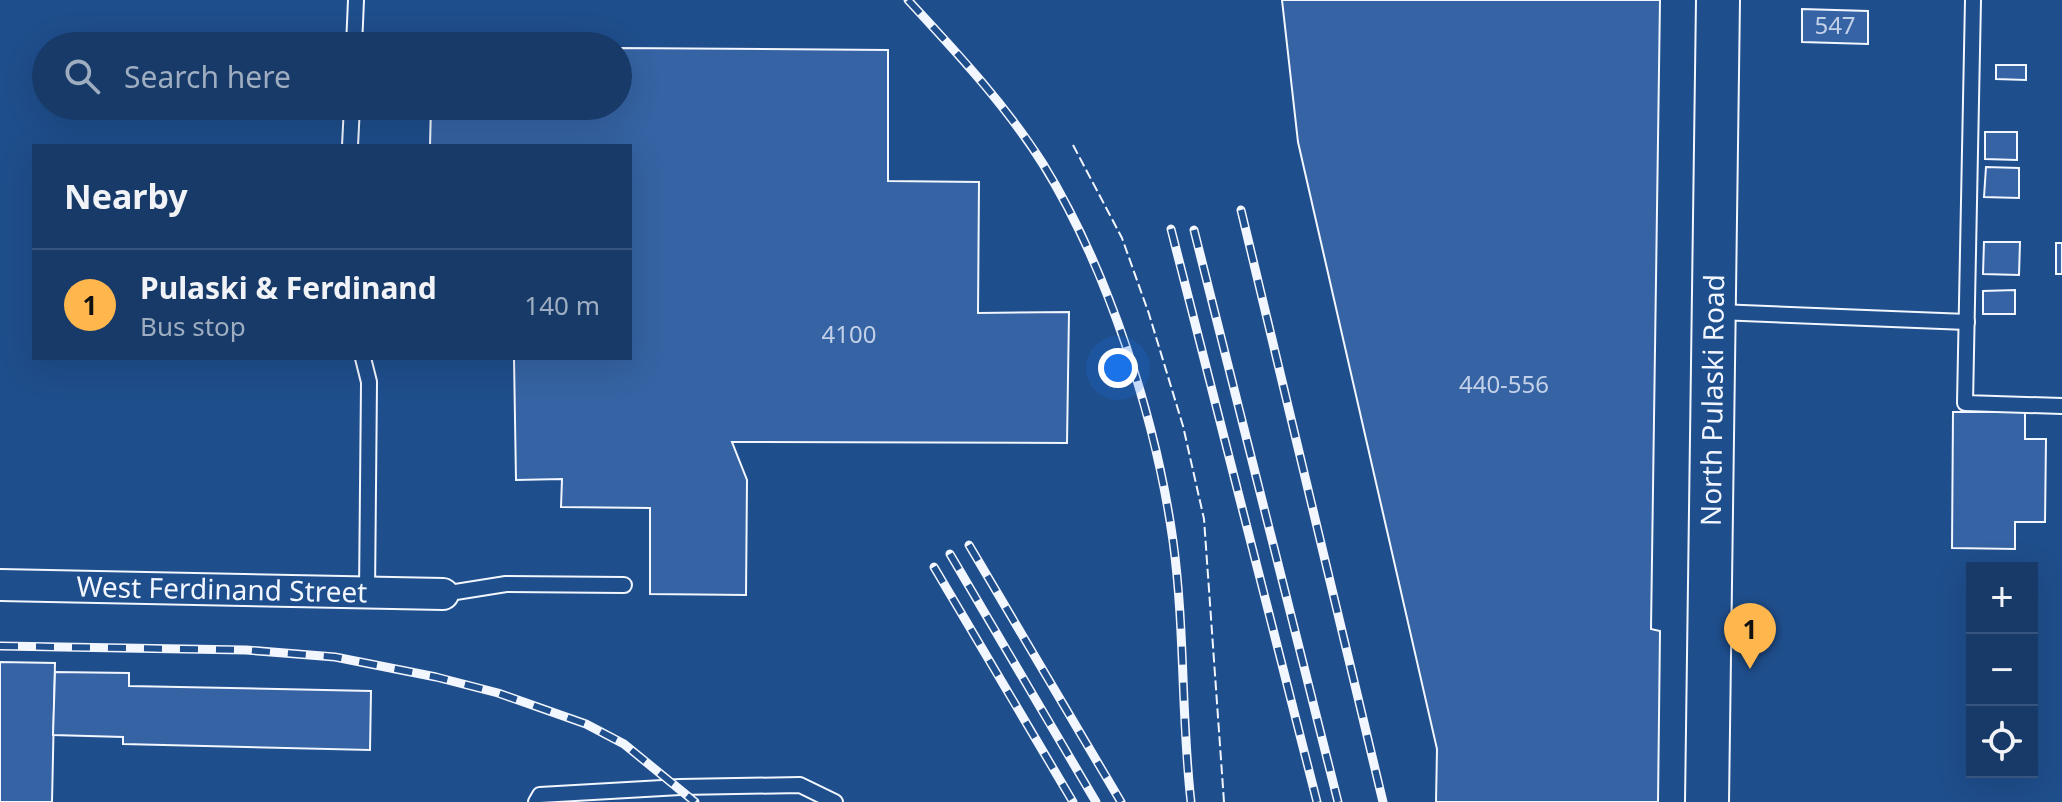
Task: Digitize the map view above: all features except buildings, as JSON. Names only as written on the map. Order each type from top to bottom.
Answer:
[{"type":"main road","name":"North Pulaski Road","points":[[1707,802],[1718,0]]},
{"type":"street","name":"West Ferdinand Street","points":[[0,585],[443,594]]},
{"type":"lane","points":[[355,32],[356,0]]},
{"type":"lane","points":[[1973,0],[1965,403],[2062,406]]},
{"type":"lane","points":[[350,144],[351,120]]},
{"type":"lane","points":[[1714,312],[1967,322]]},
{"type":"lane","points":[[364,360],[369,382],[367,593]]},
{"type":"lane","points":[[443,594],[506,584],[624,585]]},
{"type":"lane","points":[[536,802],[540,795],[680,787],[800,785],[835,802]]},
{"type":"railway","points":[[908,0],[996,99],[1043,164],[1088,250],[1126,346],[1155,445],[1173,541],[1191,802]]},
{"type":"railway","points":[[1241,210],[1383,802]]},
{"type":"railway","points":[[1171,229],[1317,802]]},
{"type":"railway","points":[[1194,230],[1338,802]]},
{"type":"railway","points":[[969,545],[1121,802]]},
{"type":"railway","points":[[950,554],[1096,802]]},
{"type":"railway","points":[[934,567],[1073,802]]},
{"type":"railway","points":[[0,646],[246,650],[335,657],[436,677],[498,693],[586,724],[624,744],[695,802]]},
{"type":"fence","points":[[1073,145],[1122,238],[1183,426],[1204,519],[1224,802]]},
{"type":"place","name":"Pulaski & Ferdinand","points":[[1750,669]]}]
